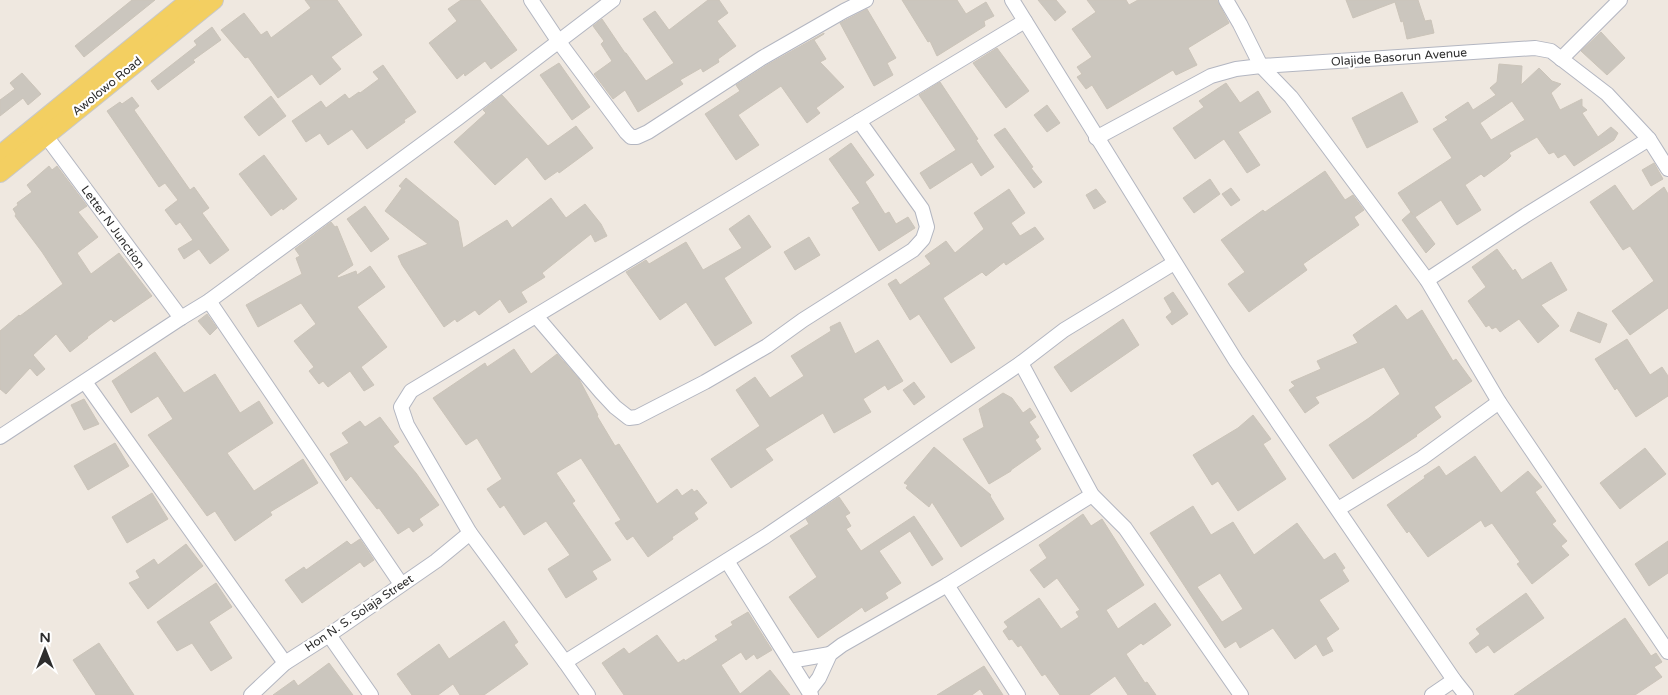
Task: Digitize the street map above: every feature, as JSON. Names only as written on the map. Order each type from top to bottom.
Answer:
[{"type":"main road","name":"Awolowo Road","points":[[0,155],[190,0]]},
{"type":"main road","name":"Awolowo Road","points":[[0,173],[214,0]]},
{"type":"street","points":[[531,0],[558,42],[626,132],[631,137],[637,138],[762,58],[866,0]]},
{"type":"street","points":[[0,437],[180,318],[209,302],[613,0]]},
{"type":"street","points":[[1012,0],[1236,361],[1466,695]]},
{"type":"street","points":[[1226,0],[1261,66],[1290,97],[1428,280],[1499,402],[1668,652]]},
{"type":"street","points":[[1561,59],[1620,0]]},
{"type":"street","points":[[588,695],[566,662],[470,534],[407,425],[401,407],[411,391],[1025,20]]},
{"type":"street","name":"Olajide Basorun Avenue","points":[[1096,138],[1211,76],[1236,69],[1535,48],[1551,51],[1607,94],[1649,139],[1666,162]]},
{"type":"street","points":[[536,316],[601,392],[629,418],[637,416],[705,382],[767,346],[803,320],[913,250],[923,239],[927,227],[922,209],[859,121]]},
{"type":"street","name":"Letter N Junction","points":[[46,136],[180,318]]},
{"type":"street","points":[[1428,280],[1526,215],[1649,139]]},
{"type":"street","points":[[566,662],[727,561],[1021,363],[1064,330],[1174,263]]},
{"type":"street","points":[[209,302],[400,584]]},
{"type":"street","points":[[1021,363],[1092,495],[1125,528],[1241,695]]},
{"type":"street","points":[[85,382],[285,663]]},
{"type":"street","points":[[1338,509],[1422,458],[1499,402]]},
{"type":"street","points":[[727,561],[810,693],[830,654],[842,645],[947,585],[1092,495]]},
{"type":"street","name":"Hon N. S. Solaja Street","points":[[250,695],[285,663],[436,561],[470,534]]},
{"type":"street","points":[[947,585],[1018,695]]},
{"type":"street","points":[[329,635],[371,695]]},
{"type":"street","points":[[790,661],[830,654]]},
{"type":"street","points":[[1432,695],[1454,680]]},
{"type":"building","points":[[132,0],[155,0],[84,57],[75,46]]},
{"type":"building","points":[[305,0],[337,0],[362,35],[331,57],[341,69],[320,85],[312,74],[278,98],[248,57],[245,58],[221,30],[244,13],[261,35],[267,31],[271,38],[311,8]]},
{"type":"building","points":[[461,0],[480,0],[517,50],[491,69],[485,61],[465,76],[464,73],[457,79],[429,43],[457,21],[448,9]]},
{"type":"building","points":[[708,0],[719,0],[728,13],[717,21],[736,46],[718,59],[719,62],[703,72],[701,68],[680,80],[683,84],[638,112],[625,90],[613,99],[594,74],[612,61],[601,44],[604,41],[593,26],[602,19],[646,81],[674,63],[643,19],[655,11],[669,30]]},
{"type":"building","points":[[902,0],[957,0],[966,14],[986,2],[994,16],[984,21],[985,26],[937,56],[930,41],[928,42]]},
{"type":"building","points":[[1038,0],[1056,0],[1066,12],[1055,21]]},
{"type":"building","points":[[1087,0],[1126,0],[1129,5],[1138,0],[1217,0],[1229,23],[1188,48],[1197,65],[1176,75],[1173,70],[1107,109],[1092,85],[1086,89],[1077,77],[1082,74],[1077,67],[1092,57],[1072,29],[1096,12]]},
{"type":"building","points":[[1346,0],[1418,0],[1425,21],[1431,20],[1434,33],[1407,39],[1403,21],[1401,22],[1395,2],[1353,18]]},
{"type":"building","points":[[867,9],[896,58],[887,63],[893,75],[874,86],[840,23]]},
{"type":"building","points":[[212,27],[221,40],[193,60],[195,62],[158,90],[151,81],[197,45],[194,41]]},
{"type":"building","points":[[1601,32],[1625,58],[1607,75],[1581,51]]},
{"type":"building","points":[[824,33],[814,40],[826,59],[820,62],[844,87],[816,108],[820,113],[807,123],[781,86],[738,115],[759,145],[736,160],[705,114],[740,91],[736,85]]},
{"type":"building","points":[[997,48],[1029,91],[1006,108],[973,63]]},
{"type":"building","points":[[559,63],[590,107],[572,120],[540,75]]},
{"type":"building","points":[[1499,64],[1522,66],[1521,85],[1539,68],[1552,81],[1561,84],[1551,93],[1560,110],[1582,99],[1582,106],[1587,110],[1582,113],[1598,137],[1611,127],[1618,133],[1614,140],[1574,166],[1565,154],[1558,158],[1554,152],[1549,154],[1537,137],[1509,153],[1511,156],[1507,160],[1484,177],[1481,174],[1465,185],[1481,210],[1457,225],[1441,200],[1415,217],[1435,244],[1426,253],[1402,220],[1411,212],[1398,193],[1452,158],[1433,129],[1448,120],[1445,117],[1468,102],[1473,110],[1496,95],[1490,88],[1497,82]],"holes":[[[1512,101],[1525,120],[1491,140],[1480,123]]]},
{"type":"building","points":[[383,65],[416,112],[367,149],[352,129],[328,145],[320,133],[306,142],[292,121],[321,101],[326,108],[345,94],[349,99],[360,93],[379,79],[373,72]]},
{"type":"building","points":[[22,73],[41,94],[28,105],[23,98],[0,116],[0,100],[15,89],[10,83]]},
{"type":"building","points":[[940,82],[978,139],[976,140],[994,167],[981,176],[972,162],[930,189],[920,173],[956,150],[919,95]]},
{"type":"building","points":[[1226,83],[1240,103],[1258,91],[1271,112],[1238,132],[1260,165],[1247,173],[1224,139],[1195,159],[1173,128],[1204,107],[1199,101]]},
{"type":"building","points":[[1402,92],[1418,122],[1367,148],[1352,118]]},
{"type":"building","points":[[502,95],[548,146],[576,126],[593,148],[559,173],[558,171],[545,180],[527,157],[495,185],[454,142],[486,113],[483,110]]},
{"type":"building","points":[[271,96],[286,116],[259,136],[244,117]]},
{"type":"building","points":[[132,97],[139,106],[134,110],[190,190],[194,187],[209,208],[202,213],[229,250],[210,264],[199,249],[184,259],[178,249],[193,240],[180,222],[176,225],[165,210],[178,200],[165,183],[159,187],[107,111],[120,102],[122,104]]},
{"type":"building","points":[[1047,105],[1060,123],[1047,132],[1034,115]]},
{"type":"building","points":[[1005,128],[1042,182],[1034,188],[994,135]]},
{"type":"building","points":[[851,143],[874,175],[865,182],[885,214],[889,212],[896,224],[908,217],[915,228],[879,251],[852,208],[860,203],[829,159]]},
{"type":"building","points":[[264,155],[297,199],[283,210],[282,208],[271,216],[239,174]]},
{"type":"building","points":[[1654,163],[1663,179],[1651,186],[1642,170]]},
{"type":"building","points":[[49,166],[52,170],[57,166],[87,206],[78,212],[98,237],[77,253],[91,274],[119,253],[152,296],[114,322],[111,319],[70,352],[56,334],[33,355],[45,369],[37,376],[30,368],[6,394],[0,389],[0,331],[63,284],[15,216],[16,214],[13,209],[18,205],[17,203],[32,192],[27,185]]},
{"type":"building","points":[[1325,171],[1345,200],[1353,195],[1364,210],[1354,217],[1359,225],[1303,264],[1307,270],[1249,312],[1228,284],[1245,272],[1221,240],[1263,210],[1265,212]]},
{"type":"building","points":[[406,178],[458,221],[463,248],[507,220],[512,228],[551,198],[566,218],[585,204],[601,224],[607,236],[595,242],[591,234],[542,273],[545,277],[521,292],[527,302],[509,313],[500,299],[479,315],[475,310],[457,322],[455,319],[444,327],[402,265],[398,256],[428,244],[385,211],[402,188],[399,186]]},
{"type":"building","points":[[1210,179],[1220,194],[1194,213],[1183,198]]},
{"type":"building","points":[[1615,185],[1633,211],[1664,187],[1668,194],[1668,308],[1630,335],[1612,311],[1654,281],[1630,246],[1623,250],[1590,202]]},
{"type":"building","points":[[1231,188],[1240,200],[1231,206],[1222,194]]},
{"type":"building","points":[[1009,189],[1025,213],[1011,223],[1020,236],[1035,227],[1044,239],[1006,265],[1004,262],[986,276],[982,272],[943,298],[975,348],[951,363],[919,314],[910,320],[888,284],[896,279],[900,285],[931,264],[925,256],[946,241],[955,253],[984,229],[974,213]]},
{"type":"building","points":[[1096,189],[1106,202],[1094,209],[1086,195]]},
{"type":"building","points":[[365,206],[389,239],[371,252],[347,219]]},
{"type":"building","points":[[749,215],[771,247],[724,278],[752,323],[715,346],[686,302],[660,320],[626,272],[646,260],[649,264],[686,242],[703,270],[742,248],[729,229]]},
{"type":"building","points":[[331,222],[335,227],[337,226],[353,265],[337,276],[338,278],[356,271],[357,275],[370,266],[385,287],[357,307],[387,347],[361,367],[374,385],[364,391],[350,371],[328,387],[323,381],[319,384],[309,371],[314,367],[294,341],[316,324],[301,303],[258,327],[246,305],[302,274],[296,258],[300,256],[295,249]]},
{"type":"building","points":[[809,237],[820,255],[795,270],[784,252]]},
{"type":"building","points":[[1497,249],[1522,280],[1551,262],[1567,290],[1541,305],[1559,326],[1538,343],[1519,319],[1500,332],[1496,327],[1492,329],[1489,325],[1486,327],[1468,301],[1486,287],[1472,267]]},
{"type":"building","points":[[1173,292],[1188,314],[1172,325],[1166,317],[1172,312],[1164,298]]},
{"type":"building","points":[[1396,305],[1407,320],[1422,310],[1453,361],[1456,359],[1472,381],[1434,407],[1441,417],[1417,436],[1353,479],[1329,445],[1400,394],[1384,367],[1315,397],[1319,403],[1305,413],[1289,390],[1295,386],[1291,382],[1321,369],[1317,361],[1358,343],[1353,335]]},
{"type":"building","points":[[1578,312],[1607,324],[1600,343],[1570,331]]},
{"type":"building","points":[[207,314],[217,328],[210,335],[198,321]]},
{"type":"building","points":[[1123,319],[1139,345],[1071,392],[1054,367]]},
{"type":"building","points":[[840,322],[855,354],[878,340],[903,381],[888,390],[885,385],[863,399],[871,412],[834,433],[823,413],[765,449],[773,460],[731,488],[711,459],[760,426],[736,390],[755,377],[770,398],[804,376],[791,356],[831,331],[830,327]]},
{"type":"building","points":[[1627,339],[1650,375],[1662,367],[1668,376],[1668,396],[1636,417],[1617,388],[1615,390],[1595,359]]},
{"type":"building","points":[[514,349],[531,374],[557,354],[579,379],[597,416],[615,446],[619,444],[657,504],[677,489],[682,496],[692,489],[694,492],[697,490],[707,503],[694,513],[698,519],[648,557],[633,536],[627,540],[615,523],[621,520],[581,458],[556,473],[575,501],[572,503],[611,560],[592,571],[597,579],[566,598],[548,569],[570,555],[546,521],[524,535],[504,505],[500,508],[487,489],[502,479],[477,438],[466,445],[433,398],[485,363],[487,367]]},
{"type":"building","points":[[155,352],[184,393],[215,374],[240,413],[259,401],[273,423],[227,453],[254,491],[303,459],[318,483],[270,512],[272,515],[235,541],[215,511],[207,516],[148,435],[173,419],[158,396],[131,413],[112,381]]},
{"type":"building","points":[[914,382],[925,397],[914,405],[903,390]]},
{"type":"building","points":[[1003,393],[1012,398],[1023,413],[1030,408],[1036,417],[1029,422],[1039,437],[1035,440],[1041,449],[989,484],[963,439],[984,427],[979,409]]},
{"type":"building","points":[[84,399],[99,424],[84,430],[71,405]]},
{"type":"building","points":[[1253,415],[1271,439],[1263,444],[1286,479],[1238,511],[1218,481],[1212,485],[1193,455],[1238,428]]},
{"type":"building","points":[[380,417],[399,442],[393,446],[416,473],[439,505],[419,519],[423,525],[413,532],[409,527],[398,534],[379,508],[377,509],[351,476],[346,481],[330,454],[349,443],[342,433],[360,421],[365,427]]},
{"type":"building","points":[[115,443],[129,466],[88,490],[74,466]]},
{"type":"building","points":[[934,447],[991,495],[1004,519],[961,547],[932,502],[929,507],[906,488],[908,485],[904,483]]},
{"type":"building","points":[[1645,448],[1666,474],[1620,509],[1600,483]]},
{"type":"building","points":[[1475,456],[1501,493],[1528,471],[1542,487],[1535,492],[1556,521],[1552,524],[1567,541],[1561,546],[1569,555],[1532,584],[1517,564],[1520,562],[1492,523],[1485,527],[1481,520],[1428,557],[1409,531],[1407,533],[1387,505],[1439,466],[1446,476]]},
{"type":"building","points":[[152,493],[168,519],[127,543],[112,517]]},
{"type":"building","points":[[839,497],[850,513],[845,516],[851,526],[846,529],[861,551],[914,516],[943,559],[932,566],[910,531],[879,551],[901,583],[885,593],[888,598],[865,612],[862,607],[818,638],[789,597],[817,577],[790,536],[809,524],[806,519]]},
{"type":"building","points":[[1193,506],[1211,535],[1233,522],[1254,555],[1297,523],[1324,560],[1335,553],[1345,568],[1342,570],[1349,581],[1319,600],[1339,629],[1326,638],[1333,651],[1323,656],[1316,644],[1295,659],[1273,628],[1240,648],[1236,641],[1225,648],[1150,533]],"holes":[[[1220,573],[1243,609],[1222,622],[1197,587]]]},
{"type":"building","points":[[1083,514],[1091,526],[1102,519],[1144,585],[1106,610],[1118,629],[1155,603],[1171,625],[1143,645],[1141,643],[1126,654],[1145,683],[1147,682],[1156,695],[1128,695],[1115,676],[1089,695],[1060,695],[1045,674],[1042,676],[1021,645],[1018,647],[1012,639],[1009,640],[1003,631],[1008,627],[1004,622],[1039,598],[1061,629],[1079,617],[1076,612],[1080,610],[1057,578],[1044,588],[1030,570],[1047,558],[1039,545]]},
{"type":"building","points":[[360,539],[374,560],[364,567],[360,562],[302,603],[285,580],[304,567],[306,570],[347,541],[351,545]]},
{"type":"building","points":[[1668,541],[1668,573],[1649,586],[1635,564]]},
{"type":"building","points":[[186,544],[203,566],[148,609],[129,583],[140,578],[136,571],[154,559],[158,565]]},
{"type":"building","points":[[216,583],[232,607],[209,622],[232,658],[211,671],[192,643],[177,651],[157,622]]},
{"type":"building","points":[[1526,593],[1544,618],[1494,653],[1488,645],[1476,653],[1469,643],[1480,634],[1476,629]]},
{"type":"building","points":[[748,612],[772,650],[757,659],[754,654],[746,660],[741,652],[721,665],[740,694],[770,670],[790,695],[624,695],[602,663],[624,648],[629,654],[657,635],[678,663],[684,659],[685,661],[718,640],[715,636],[733,625],[731,622]]},
{"type":"building","points":[[1625,618],[1651,656],[1656,653],[1662,662],[1654,667],[1662,677],[1635,695],[1514,695]]},
{"type":"building","points":[[504,621],[518,642],[514,645],[528,664],[484,695],[460,695],[453,684],[438,695],[412,695],[397,674],[439,644],[449,659]]},
{"type":"building","points":[[99,643],[134,695],[96,695],[73,660]]},
{"type":"building","points":[[329,663],[353,695],[273,695],[294,680],[298,686]]},
{"type":"building","points":[[984,666],[1003,695],[984,695],[980,689],[972,695],[937,695]]}]
